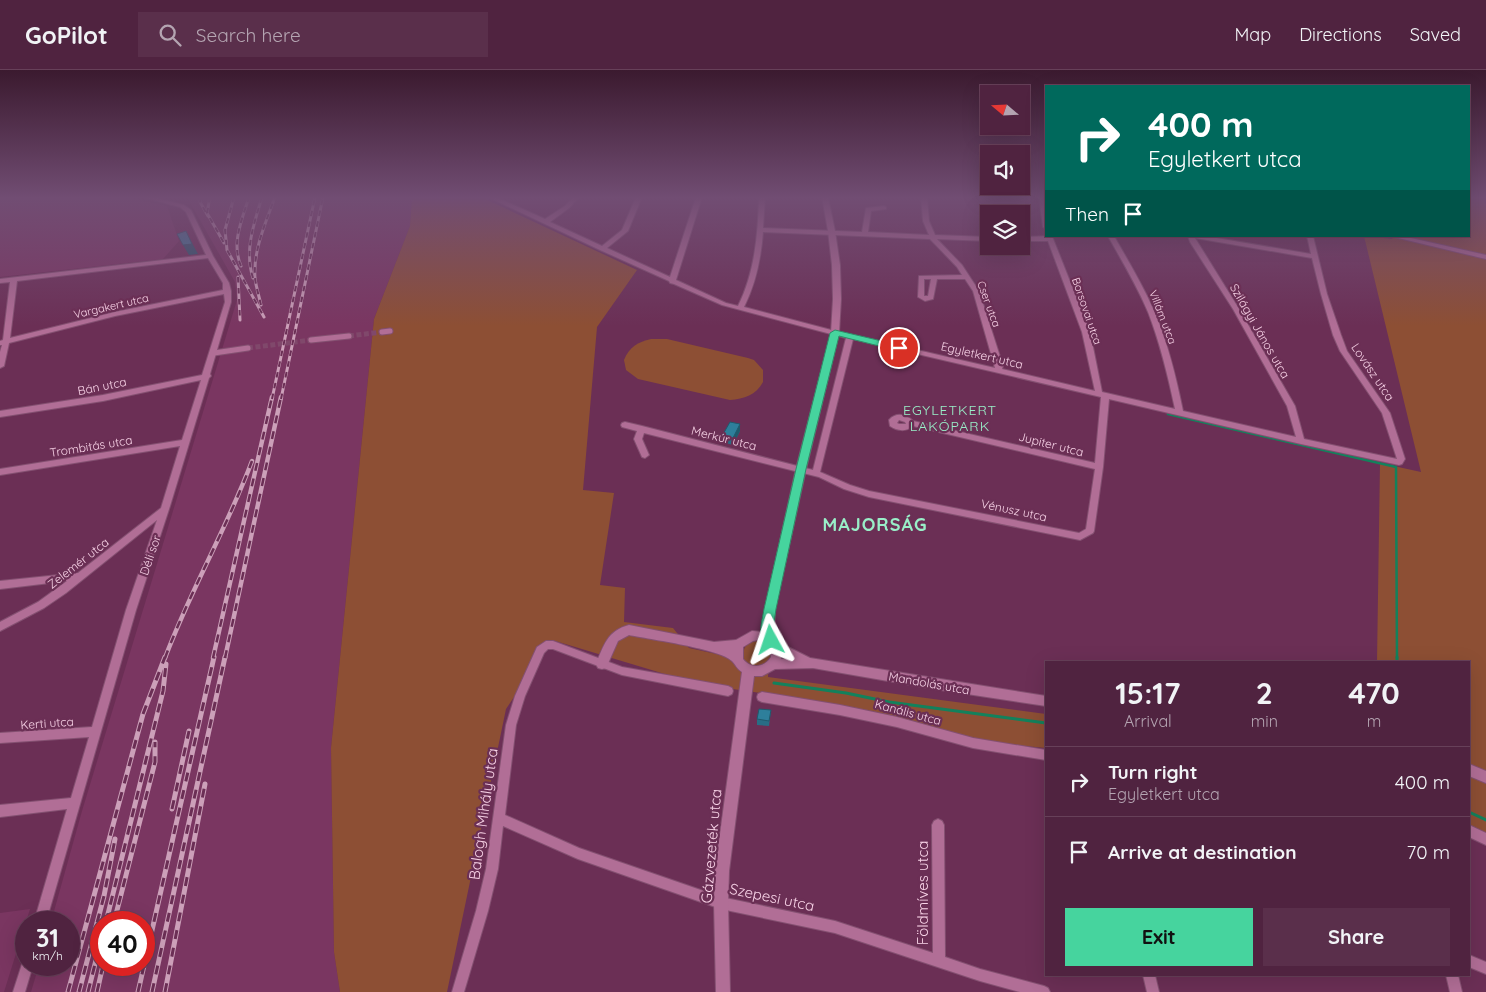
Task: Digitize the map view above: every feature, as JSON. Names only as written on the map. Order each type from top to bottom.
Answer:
[{"type":"street","points":[[202,240],[226,283],[228,291]]},
{"type":"street","name":"Egyletkert utca","points":[[583,240],[715,301],[740,308],[835,333],[1399,462]]},
{"type":"street","points":[[602,249],[613,240]]},
{"type":"street","points":[[672,282],[685,240]]},
{"type":"street","points":[[740,308],[750,289],[759,240]]},
{"type":"street","points":[[768,638],[767,630],[770,609],[801,469],[835,333],[837,311],[835,240]]},
{"type":"street","name":"Cser utca","points":[[935,240],[968,277],[976,291],[999,366],[998,370]]},
{"type":"street","name":"Borsovai utca","points":[[1051,240],[1086,332],[1102,395]]},
{"type":"street","name":"Villám utca","points":[[1113,240],[1132,273],[1156,323],[1170,369],[1179,412]]},
{"type":"street","name":"Szilágyi János utca","points":[[1192,240],[1236,309],[1291,406],[1301,441]]},
{"type":"street","points":[[1217,240],[1314,256]]},
{"type":"street","name":"Lovász utca","points":[[1311,240],[1337,335],[1344,351],[1386,413],[1400,454],[1401,459],[1399,462]]},
{"type":"street","points":[[1410,240],[1486,257]]},
{"type":"street","points":[[0,280],[210,256]]},
{"type":"street","points":[[934,278],[931,298],[925,299],[921,297],[921,277],[968,277]]},
{"type":"street","points":[[0,366],[14,279]]},
{"type":"street","name":"Vargakert utca","points":[[3,343],[114,314],[228,291]]},
{"type":"street","name":"Déli sor","points":[[43,911],[131,610],[214,353],[228,302],[228,291]]},
{"type":"street","points":[[382,332],[390,331]]},
{"type":"street","points":[[311,340],[349,336]]},
{"type":"street","points":[[816,473],[850,336]]},
{"type":"street","points":[[214,353],[248,348]]},
{"type":"street","name":"Bán utca","points":[[0,414],[103,398],[207,376]]},
{"type":"street","name":"Vénusz utca","points":[[801,469],[869,494],[1080,537],[1090,531],[1099,467],[1102,395]]},
{"type":"street","name":"Jupiter utca","points":[[910,423],[1099,467]]},
{"type":"street","name":"Merkúr utca","points":[[625,425],[801,469]]},
{"type":"street","points":[[642,429],[638,439],[645,455]]},
{"type":"street","name":"Trombitás utca","points":[[0,472],[185,442]]},
{"type":"street","name":"Zelemér utca","points":[[0,627],[41,605],[82,576],[165,509]]},
{"type":"street","points":[[0,585],[82,576]]},
{"type":"street","points":[[711,646],[731,645],[754,635],[770,609]]},
{"type":"street","points":[[602,664],[614,637],[624,631],[639,631],[711,646],[736,657]]},
{"type":"street","points":[[740,642],[736,657],[742,667],[748,670],[764,671],[774,664],[778,656],[777,647],[768,638],[754,635]]},
{"type":"street","points":[[546,645],[553,645],[602,664],[649,678],[728,692]]},
{"type":"street","name":"Balogh Mihály utca","points":[[458,992],[482,912],[492,869],[511,724],[520,696],[540,650],[546,645]]},
{"type":"street","name":"Mandolás utca","points":[[777,647],[812,664]]},
{"type":"street","name":"Mandolás utca","points":[[774,664],[812,664],[1045,701]]},
{"type":"street","name":"Gázvezeték utca","points":[[724,992],[721,903],[722,871],[748,670]]},
{"type":"street","name":"Gázvezeték utca","points":[[744,703],[755,679],[764,671]]},
{"type":"street","name":"Kanális utca","points":[[762,697],[840,710],[897,722],[973,743],[1045,755]]},
{"type":"street","name":"Kerti utca","points":[[0,738],[95,732]]},
{"type":"street","points":[[1470,770],[1486,777]]},
{"type":"street","points":[[0,811],[74,803]]},
{"type":"street","name":"Szepesi utca","points":[[499,818],[578,853],[721,903],[835,927],[980,976],[1044,992]]},
{"type":"street","name":"Földmíves utca","points":[[938,825],[939,962]]},
{"type":"street","points":[[1470,831],[1486,839]]},
{"type":"street","points":[[1470,960],[1486,968]]},
{"type":"street","points":[[19,992],[24,976]]},
{"type":"street","points":[[1149,976],[1153,992]]},
{"type":"street","points":[[1452,976],[1456,992]]},
{"type":"shaded area","points":[[0,240],[179,241],[163,259],[0,277]]},
{"type":"shaded area","points":[[211,240],[405,240],[374,319],[331,748],[334,952],[340,992],[31,992],[36,976],[80,976],[80,911],[54,911],[82,811],[237,300],[235,282]]},
{"type":"shaded area","points":[[405,240],[573,240],[637,270],[597,327],[583,490],[614,493],[600,585],[625,588],[624,622],[673,628],[689,648],[744,660],[743,652],[746,646],[750,642],[761,641],[770,647],[772,653],[768,677],[1045,714],[1045,748],[970,741],[802,699],[698,684],[552,640],[506,709],[447,992],[340,992],[334,952],[331,748],[374,319]]},
{"type":"shaded area","points":[[1365,240],[1486,240],[1486,840],[1470,832],[1470,661],[1377,661],[1380,463],[1421,472]]},
{"type":"shaded area","points":[[651,339],[667,339],[754,360],[763,370],[763,382],[749,396],[730,400],[638,379],[626,370],[624,360],[634,346]]},
{"type":"shaded area","points":[[15,911],[15,957],[4,992],[0,992],[0,913]]},
{"type":"building","points":[[180,240],[190,240],[192,244],[183,245]]},
{"type":"building","points":[[730,422],[740,424],[733,438],[722,436]]},
{"type":"building","points":[[759,709],[771,710],[769,721],[757,719]]},
{"type":"waterway","points":[[1168,414],[1396,467],[1397,658]]},
{"type":"waterway","points":[[774,683],[846,693],[889,702],[1045,723]]},
{"type":"waterway","points":[[1470,812],[1486,820]]},
{"type":"tunnel","points":[[349,336],[382,332]]},
{"type":"tunnel","points":[[248,348],[311,340]]},
{"type":"railway","points":[[226,240],[227,250],[264,317]]},
{"type":"railway","points":[[237,240],[238,257],[241,266]]},
{"type":"railway","points":[[251,240],[249,257],[253,278]]},
{"type":"railway","points":[[260,240],[256,257],[255,278],[261,305]]},
{"type":"railway","points":[[272,399],[306,240]]},
{"type":"railway","points":[[281,399],[314,240]]},
{"type":"railway","points":[[238,277],[240,320]]},
{"type":"railway","points":[[213,658],[272,397]]},
{"type":"railway","points":[[225,658],[281,397]]},
{"type":"railway","points":[[165,658],[252,461]]},
{"type":"railway","points":[[68,992],[143,714],[165,657]]},
{"type":"railway","points":[[138,992],[214,657]]},
{"type":"railway","points":[[152,992],[225,657]]},
{"type":"railway","points":[[109,911],[163,691],[166,664]]},
{"type":"railway","points":[[172,809],[189,731]]},
{"type":"railway","points":[[117,911],[155,762],[155,742]]},
{"type":"railway","points":[[165,992],[205,784]]},
{"type":"railway","points":[[79,992],[104,896],[115,839]]},
{"type":"railway","points":[[88,992],[92,976]]},
{"type":"railway","points":[[97,992],[101,976]]},
{"type":"district","name":"EGYLETKERT LAKÓPARK","points":[[950,418]]},
{"type":"district","name":"MAJORSÁG","points":[[875,524]]},
{"type":"route","points":[[771,640],[768,638],[767,630],[770,609],[801,469],[835,333],[899,348]]}]
